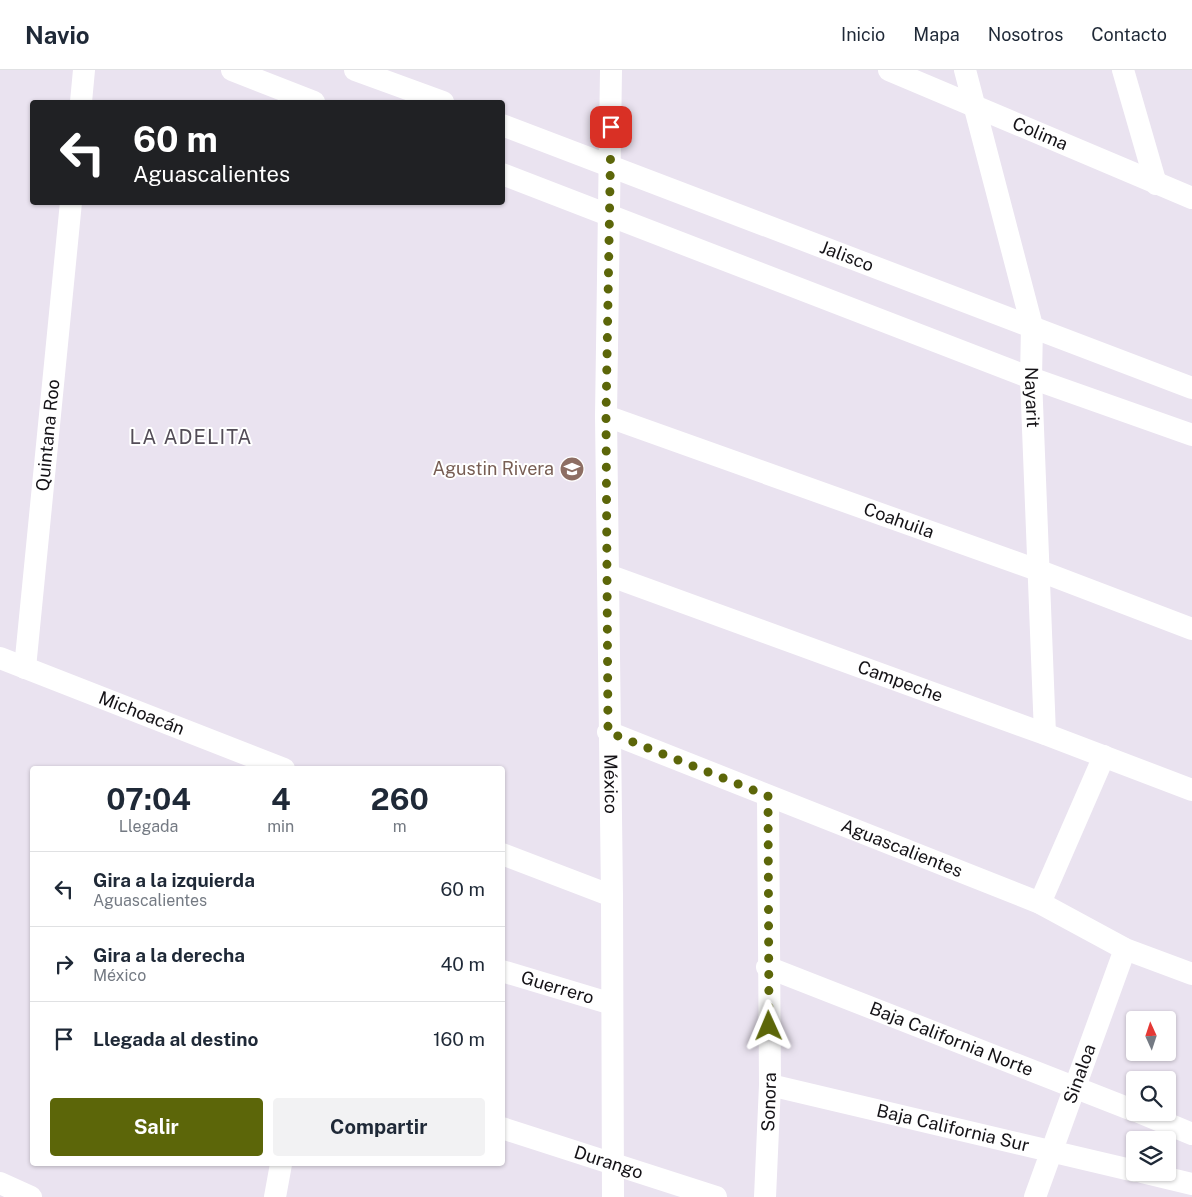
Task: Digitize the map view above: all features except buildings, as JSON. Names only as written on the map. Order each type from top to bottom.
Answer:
[{"type":"street","points":[[81,100],[84,70]]},
{"type":"street","points":[[232,70],[309,100]]},
{"type":"street","points":[[355,70],[399,95],[430,100]]},
{"type":"street","name":"México","points":[[611,70],[606,416],[608,732],[612,896],[613,1197]]},
{"type":"street","name":"Colima","points":[[889,70],[975,108],[1192,198]]},
{"type":"street","name":"Nayarit","points":[[965,70],[1032,326],[1031,378],[1045,734]]},
{"type":"street","points":[[1123,70],[1156,184]]},
{"type":"street","name":"Jalisco","points":[[505,126],[1192,388]]},
{"type":"street","points":[[505,175],[1031,378],[1192,435]]},
{"type":"street","name":"Quintana Roo","points":[[25,668],[71,205]]},
{"type":"street","name":"Coahuila","points":[[606,416],[1040,571],[1192,630]]},
{"type":"street","name":"Campeche","points":[[608,575],[1045,734],[1192,790]]},
{"type":"street","name":"Michoacán","points":[[0,658],[276,766]]},
{"type":"street","name":"Aguascalientes","points":[[608,732],[1040,903],[1125,949],[1192,974]]},
{"type":"street","points":[[1040,903],[1104,756]]},
{"type":"street","name":"Sonora","points":[[765,1197],[770,1086],[767,967],[768,796]]},
{"type":"street","points":[[505,855],[612,896]]},
{"type":"street","name":"Sinaloa","points":[[1035,1197],[1053,1153],[1125,949]]},
{"type":"street","name":"Baja California Norte","points":[[767,967],[1126,1107]]},
{"type":"street","name":"Guerrero","points":[[505,972],[612,1004]]},
{"type":"street","name":"Baja California Sur","points":[[770,1086],[1126,1169]]},
{"type":"street","points":[[1161,1121],[1192,1134]]},
{"type":"street","name":"Durango","points":[[505,1129],[716,1197]]},
{"type":"street","points":[[275,1197],[281,1166]]},
{"type":"street","points":[[1176,1180],[1192,1184]]},
{"type":"street","points":[[0,1183],[31,1197]]},
{"type":"place","name":"Agustin Rivera","points":[[572,469]]},
{"type":"district","name":"LA ADELITA","points":[[191,437]]},
{"type":"route","points":[[611,127],[606,416],[608,732],[768,796],[767,967],[769,1026]]}]
